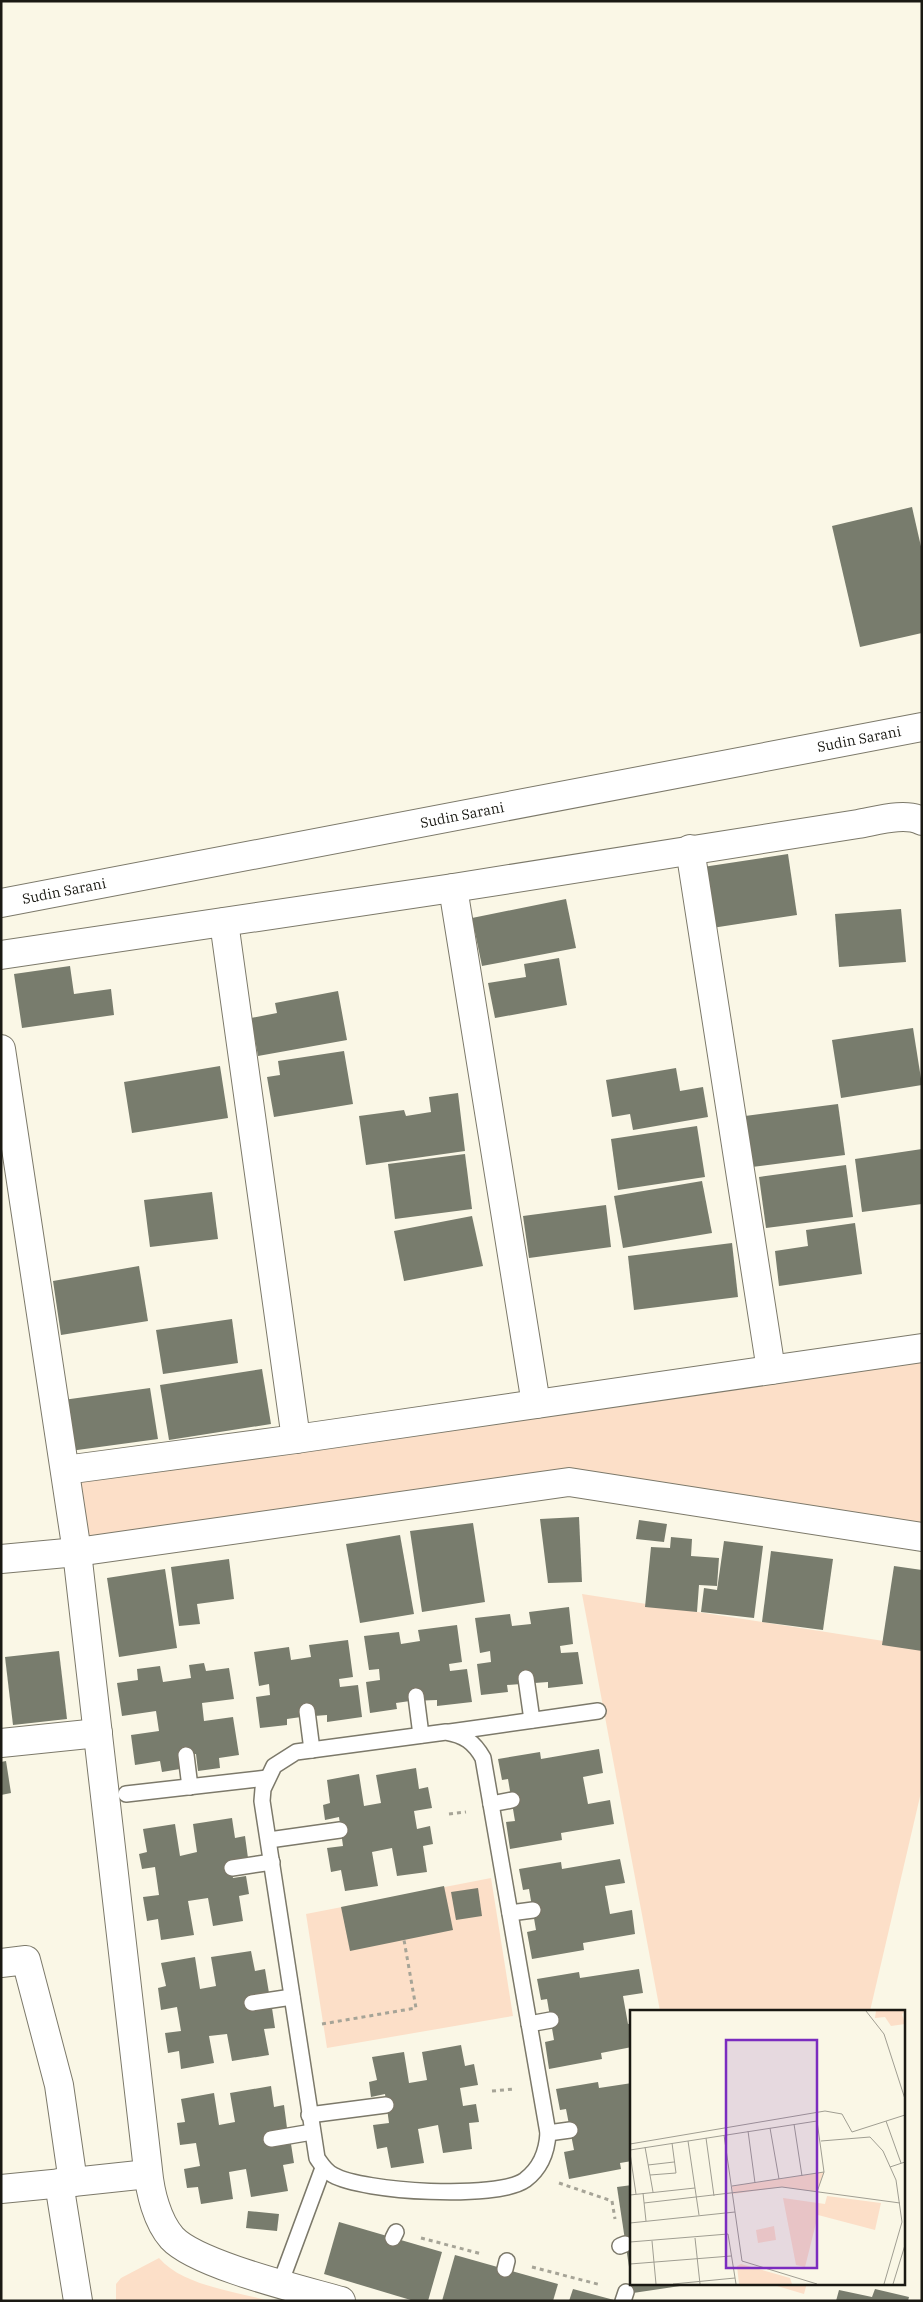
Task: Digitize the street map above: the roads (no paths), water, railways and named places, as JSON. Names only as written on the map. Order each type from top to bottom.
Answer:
[{"type":"street","name":"Sudin Sarani","points":[[1,903],[922,727]]},
{"type":"street","points":[[1,955],[452,888],[896,818],[922,821]]},
{"type":"street","points":[[690,850],[771,1370]]},
{"type":"street","points":[[452,888],[536,1404]]},
{"type":"street","points":[[224,922],[296,1439]]},
{"type":"street","points":[[1,1049],[77,1552],[148,2174],[159,2214],[172,2238],[194,2254],[280,2284],[341,2301]]},
{"type":"street","points":[[65,1470],[296,1439],[922,1348]]},
{"type":"street","points":[[1,1559],[77,1552],[569,1482],[922,1538]]},
{"type":"street","points":[[1,1743],[98,1733]]},
{"type":"street","points":[[1,1963],[26,1960],[59,2085],[66,2183],[78,2301]]},
{"type":"street","points":[[1,2189],[148,2174]]},
{"type":"lane","points":[[526,1678],[532,1720]]},
{"type":"lane","points":[[416,1696],[421,1735]]},
{"type":"lane","points":[[307,1711],[312,1750]]},
{"type":"lane","points":[[446,1732],[458,1734],[469,1740],[483,1758],[548,2133],[545,2155],[533,2174],[514,2185],[473,2191],[431,2192],[388,2188],[334,2176],[323,2168],[317,2158],[262,1801],[263,1789],[274,1766],[296,1752],[598,1711]]},
{"type":"lane","points":[[186,1755],[190,1787]]},
{"type":"lane","points":[[126,1794],[267,1778]]},
{"type":"lane","points":[[491,1804],[512,1800]]},
{"type":"lane","points":[[269,1840],[340,1830]]},
{"type":"lane","points":[[232,1868],[272,1862]]},
{"type":"lane","points":[[510,1913],[533,1910]]},
{"type":"lane","points":[[252,2003],[292,1997]]},
{"type":"lane","points":[[529,2024],[551,2020]]},
{"type":"lane","points":[[310,2115],[386,2105]]},
{"type":"lane","points":[[548,2133],[570,2130]]},
{"type":"lane","points":[[271,2139],[312,2132]]},
{"type":"lane","points":[[280,2284],[323,2168]]}]
